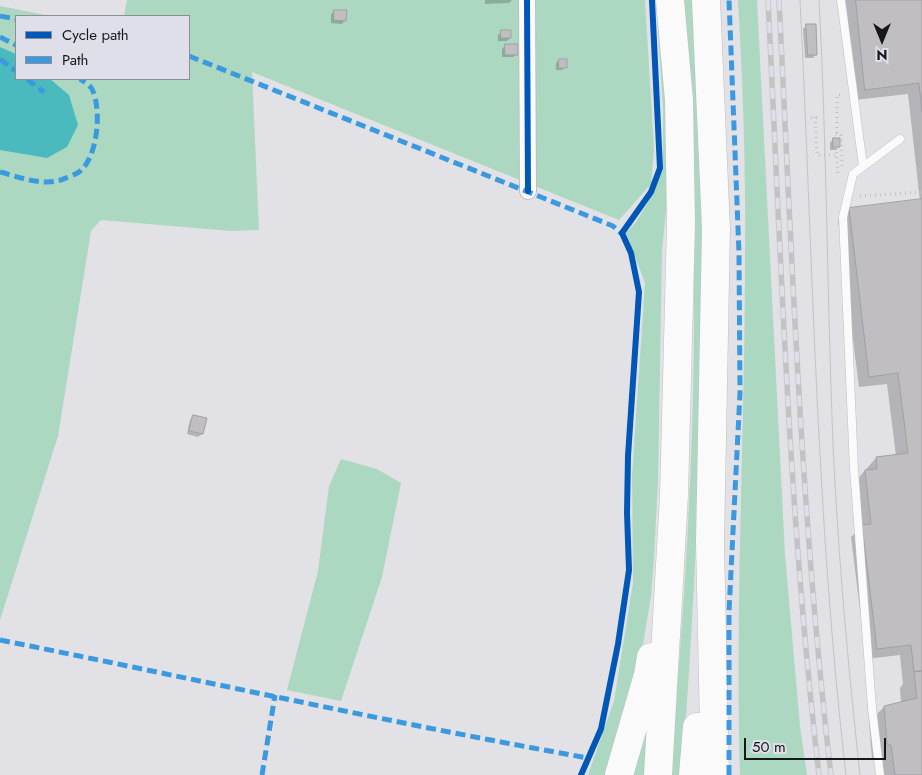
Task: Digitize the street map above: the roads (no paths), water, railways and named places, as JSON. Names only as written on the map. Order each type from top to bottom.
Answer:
[{"type":"highway","points":[[658,775],[674,495],[681,224],[679,100],[670,0]]},
{"type":"highway","points":[[706,0],[716,229],[710,542],[715,775]]},
{"type":"highway","points":[[619,775],[648,675],[674,495]]},
{"type":"highway","points":[[693,775],[710,542]]},
{"type":"street","points":[[527,0],[528,191]]},
{"type":"lane","points":[[841,0],[863,166]]},
{"type":"lane","points":[[880,775],[872,708],[854,468],[843,216],[853,174],[900,139]]},
{"type":"water","points":[[0,47],[15,54],[15,80],[51,80],[69,95],[78,125],[67,147],[47,158],[0,150]]},
{"type":"tram line","points":[[800,0],[822,485],[836,679],[846,775]]},
{"type":"tram line","points":[[819,0],[835,486],[851,692],[860,775]]},
{"type":"railway","points":[[768,0],[793,485],[800,582],[819,775]]},
{"type":"railway","points":[[779,0],[793,291],[805,485],[812,582],[831,775]]}]
